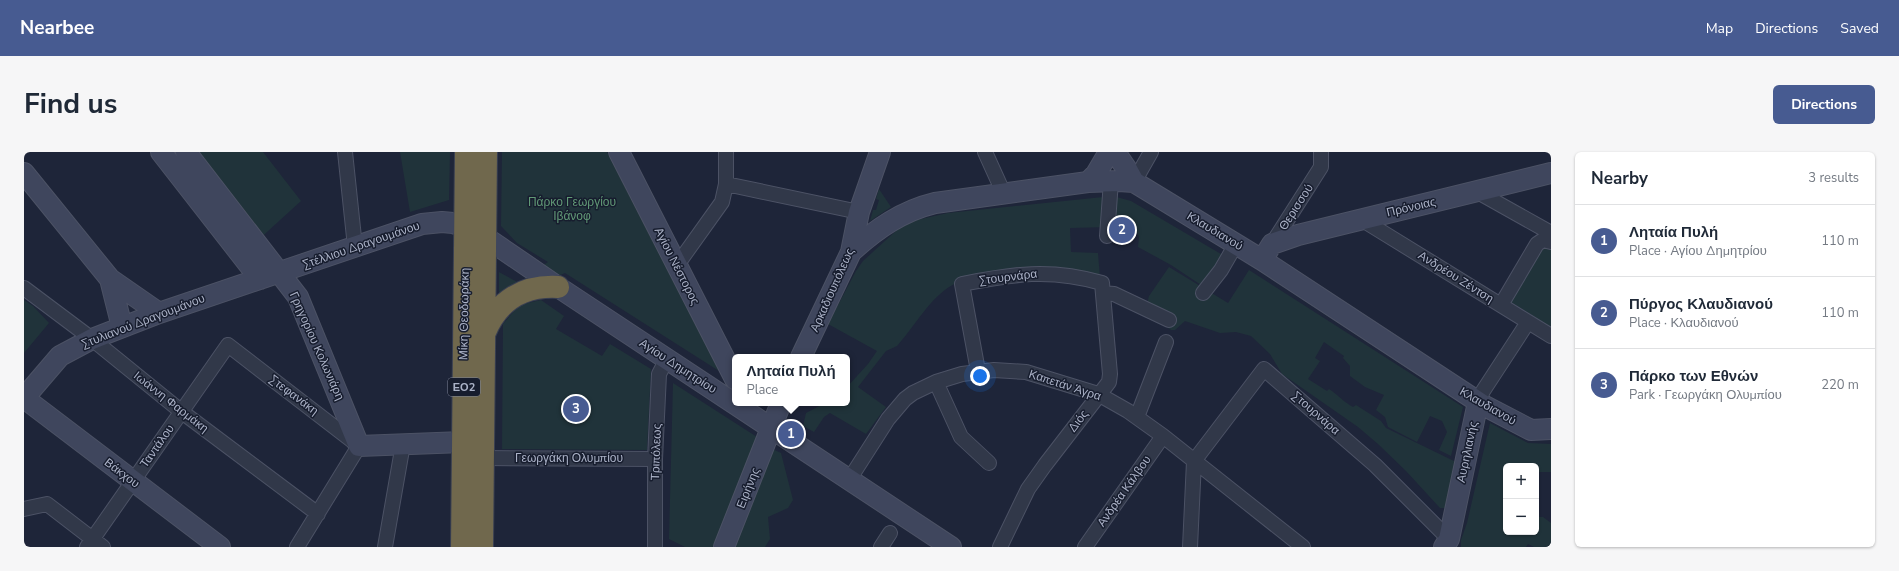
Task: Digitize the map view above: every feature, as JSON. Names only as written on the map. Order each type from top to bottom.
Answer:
[{"type":"highway","name":"Μίκη Θεοδωράκη","points":[[462,547],[466,152]]},
{"type":"highway","name":"Μίκη Θεοδωράκη","points":[[482,547],[486,152]]},
{"type":"highway","points":[[484,333],[495,312],[510,299],[528,291],[558,287]]},
{"type":"street","points":[[161,152],[260,279]]},
{"type":"street","name":"Γρηγορίου Κολωνιάρη","points":[[186,152],[298,297],[359,446]]},
{"type":"street","points":[[346,152],[355,247]]},
{"type":"street","name":"Αγίου Νέστορος","points":[[619,152],[732,373]]},
{"type":"street","points":[[677,265],[720,207],[726,184],[726,152]]},
{"type":"street","name":"Αρκαδιουπόλεως","points":[[802,354],[851,252],[859,212],[880,152]]},
{"type":"street","points":[[985,152],[1004,194]]},
{"type":"street","points":[[1088,182],[1096,174],[1109,152]]},
{"type":"street","points":[[1115,152],[1134,182]]},
{"type":"street","points":[[1134,182],[1151,152]]},
{"type":"street","name":"Θερισσού","points":[[1267,252],[1321,167],[1321,152]]},
{"type":"street","points":[[24,173],[110,279],[159,314]]},
{"type":"street","name":"Πρόνοιας","points":[[1267,252],[1298,235],[1551,173]]},
{"type":"street","points":[[1107,236],[1111,181]]},
{"type":"street","name":"Κλαυδιανού","points":[[851,252],[881,227],[916,209],[946,201],[1088,182],[1134,182],[1236,244],[1267,252],[1478,402],[1529,430],[1538,431],[1551,429]]},
{"type":"street","points":[[726,184],[859,212]]},
{"type":"street","points":[[1476,192],[1551,233]]},
{"type":"street","name":"Ανδρέου Ζέντση","points":[[1361,219],[1551,336]]},
{"type":"street","name":"Στέλλιου Δραγουμάνου","points":[[280,272],[422,224],[442,222],[465,226]]},
{"type":"street","name":"Αγίου Δημητρίου","points":[[465,226],[485,237],[667,359],[732,400]]},
{"type":"street","points":[[1501,305],[1537,244],[1543,240],[1551,242]]},
{"type":"street","points":[[1203,293],[1219,273],[1236,244]]},
{"type":"street","name":"Στυλιανού Δραγουμάνου","points":[[24,398],[60,356],[92,339],[122,327],[280,272]]},
{"type":"street","name":"Στουρνάρα","points":[[978,371],[962,284],[1024,273],[1066,274],[1102,288],[1169,320]]},
{"type":"street","points":[[110,279],[122,327]]},
{"type":"street","name":"Ιωάννη Φαρμάκη","points":[[24,288],[92,339],[182,412],[318,514]]},
{"type":"street","name":"Διός","points":[[1000,547],[1028,490],[1098,394],[1109,382],[1110,374],[1102,288]]},
{"type":"street","name":"Αυρηλιανής","points":[[1447,543],[1478,402],[1483,391],[1528,322]]},
{"type":"street","points":[[1137,417],[1166,342]]},
{"type":"street","name":"Στεφανάκη","points":[[228,345],[359,446]]},
{"type":"street","name":"Ταντάλου","points":[[94,544],[132,482],[228,345]]},
{"type":"street","name":"Τριπόλεως","points":[[655,547],[655,459],[659,374],[667,359]]},
{"type":"street","name":"Στουρνάρα","points":[[1194,461],[1264,369],[1375,465],[1447,543]]},
{"type":"street","name":"Καπετάν Άγρα","points":[[849,480],[888,419],[913,393],[952,376],[978,371],[1008,370],[1026,372],[1098,394],[1137,417],[1303,547]]},
{"type":"street","points":[[936,382],[961,437],[989,463]]},
{"type":"street","name":"Βάκχου","points":[[24,398],[132,482],[220,547]]},
{"type":"street","points":[[772,428],[780,406]]},
{"type":"street","name":"Αγίου Δημητρίου","points":[[745,408],[849,480],[951,547]]},
{"type":"street","name":"Ειρήνης","points":[[724,547],[772,428]]},
{"type":"street","name":"Ανδρέα Κάλβου","points":[[1085,547],[1163,436]]},
{"type":"street","points":[[297,547],[359,446],[463,442]]},
{"type":"street","points":[[385,547],[403,444]]},
{"type":"street","name":"Γεωργάκη Ολυμπίου","points":[[483,458],[655,459]]},
{"type":"street","points":[[1190,547],[1194,461]]},
{"type":"street","points":[[24,509],[47,504],[94,544]]},
{"type":"street","points":[[881,547],[890,533]]},
{"type":"green space","points":[[186,152],[263,152],[301,201],[256,242]]},
{"type":"green space","points":[[400,152],[450,152],[449,200],[410,212]]},
{"type":"green space","name":"Πάρκο Γεωργίου Ιβάνοφ","points":[[502,152],[607,152],[719,371],[565,273],[558,276],[542,266],[548,262],[517,243],[501,226]]},
{"type":"green space","points":[[879,189],[891,207],[870,221],[873,210],[876,210],[879,200],[876,199]]},
{"type":"green space","points":[[1113,196],[1131,201],[1226,257],[1204,287],[1171,265],[1138,247],[1139,237],[1130,217],[1110,227],[1070,228],[1071,252],[1098,253],[1100,278],[956,283],[947,288],[926,308],[897,346],[886,351],[858,387],[886,407],[866,434],[830,413],[824,417],[814,432],[803,426],[806,413],[819,406],[850,406],[850,384],[868,364],[877,351],[828,324],[856,271],[863,261],[897,230],[912,221],[948,213]]},
{"type":"green space","points":[[1544,243],[1551,247],[1551,327],[1509,301]]},
{"type":"green space","points":[[1169,267],[1228,303],[1249,270],[1463,407],[1451,456],[1439,450],[1447,432],[1442,421],[1430,416],[1417,442],[1388,427],[1385,417],[1376,410],[1384,395],[1365,387],[1350,376],[1350,366],[1343,358],[1344,356],[1324,342],[1315,358],[1320,361],[1308,379],[1327,391],[1329,389],[1353,407],[1356,405],[1381,421],[1386,428],[1456,462],[1445,508],[1440,508],[1406,471],[1358,427],[1282,374],[1270,354],[1251,336],[1236,332],[1220,333],[1185,321],[1175,330],[1171,330],[1145,312],[1149,296]]},
{"type":"green space","points":[[499,272],[521,284],[499,296]]},
{"type":"green space","points":[[24,300],[33,306],[49,323],[24,353]]},
{"type":"green space","points":[[541,300],[564,316],[556,329],[602,356],[610,344],[651,369],[647,450],[502,449],[503,324],[519,305]]},
{"type":"green space","points":[[673,383],[757,437],[714,547],[685,547],[669,539]]},
{"type":"green space","points":[[1490,423],[1528,443],[1551,444],[1551,472],[1539,472],[1539,463],[1503,463],[1503,535],[1539,535],[1539,517],[1543,517],[1551,523],[1551,547],[1534,547],[1528,544],[1526,547],[1461,547],[1461,540],[1467,523]]},
{"type":"green space","points":[[768,447],[781,453],[793,500],[788,508],[768,517],[770,539],[765,547],[726,547]]},
{"type":"place","name":"Πύργος Κλαυδιανού","points":[[1122,230]]},
{"type":"place","name":"Πάρκο των Εθνών","points":[[576,409]]},
{"type":"place","name":"Ληταία Πυλή","points":[[791,434]]}]
